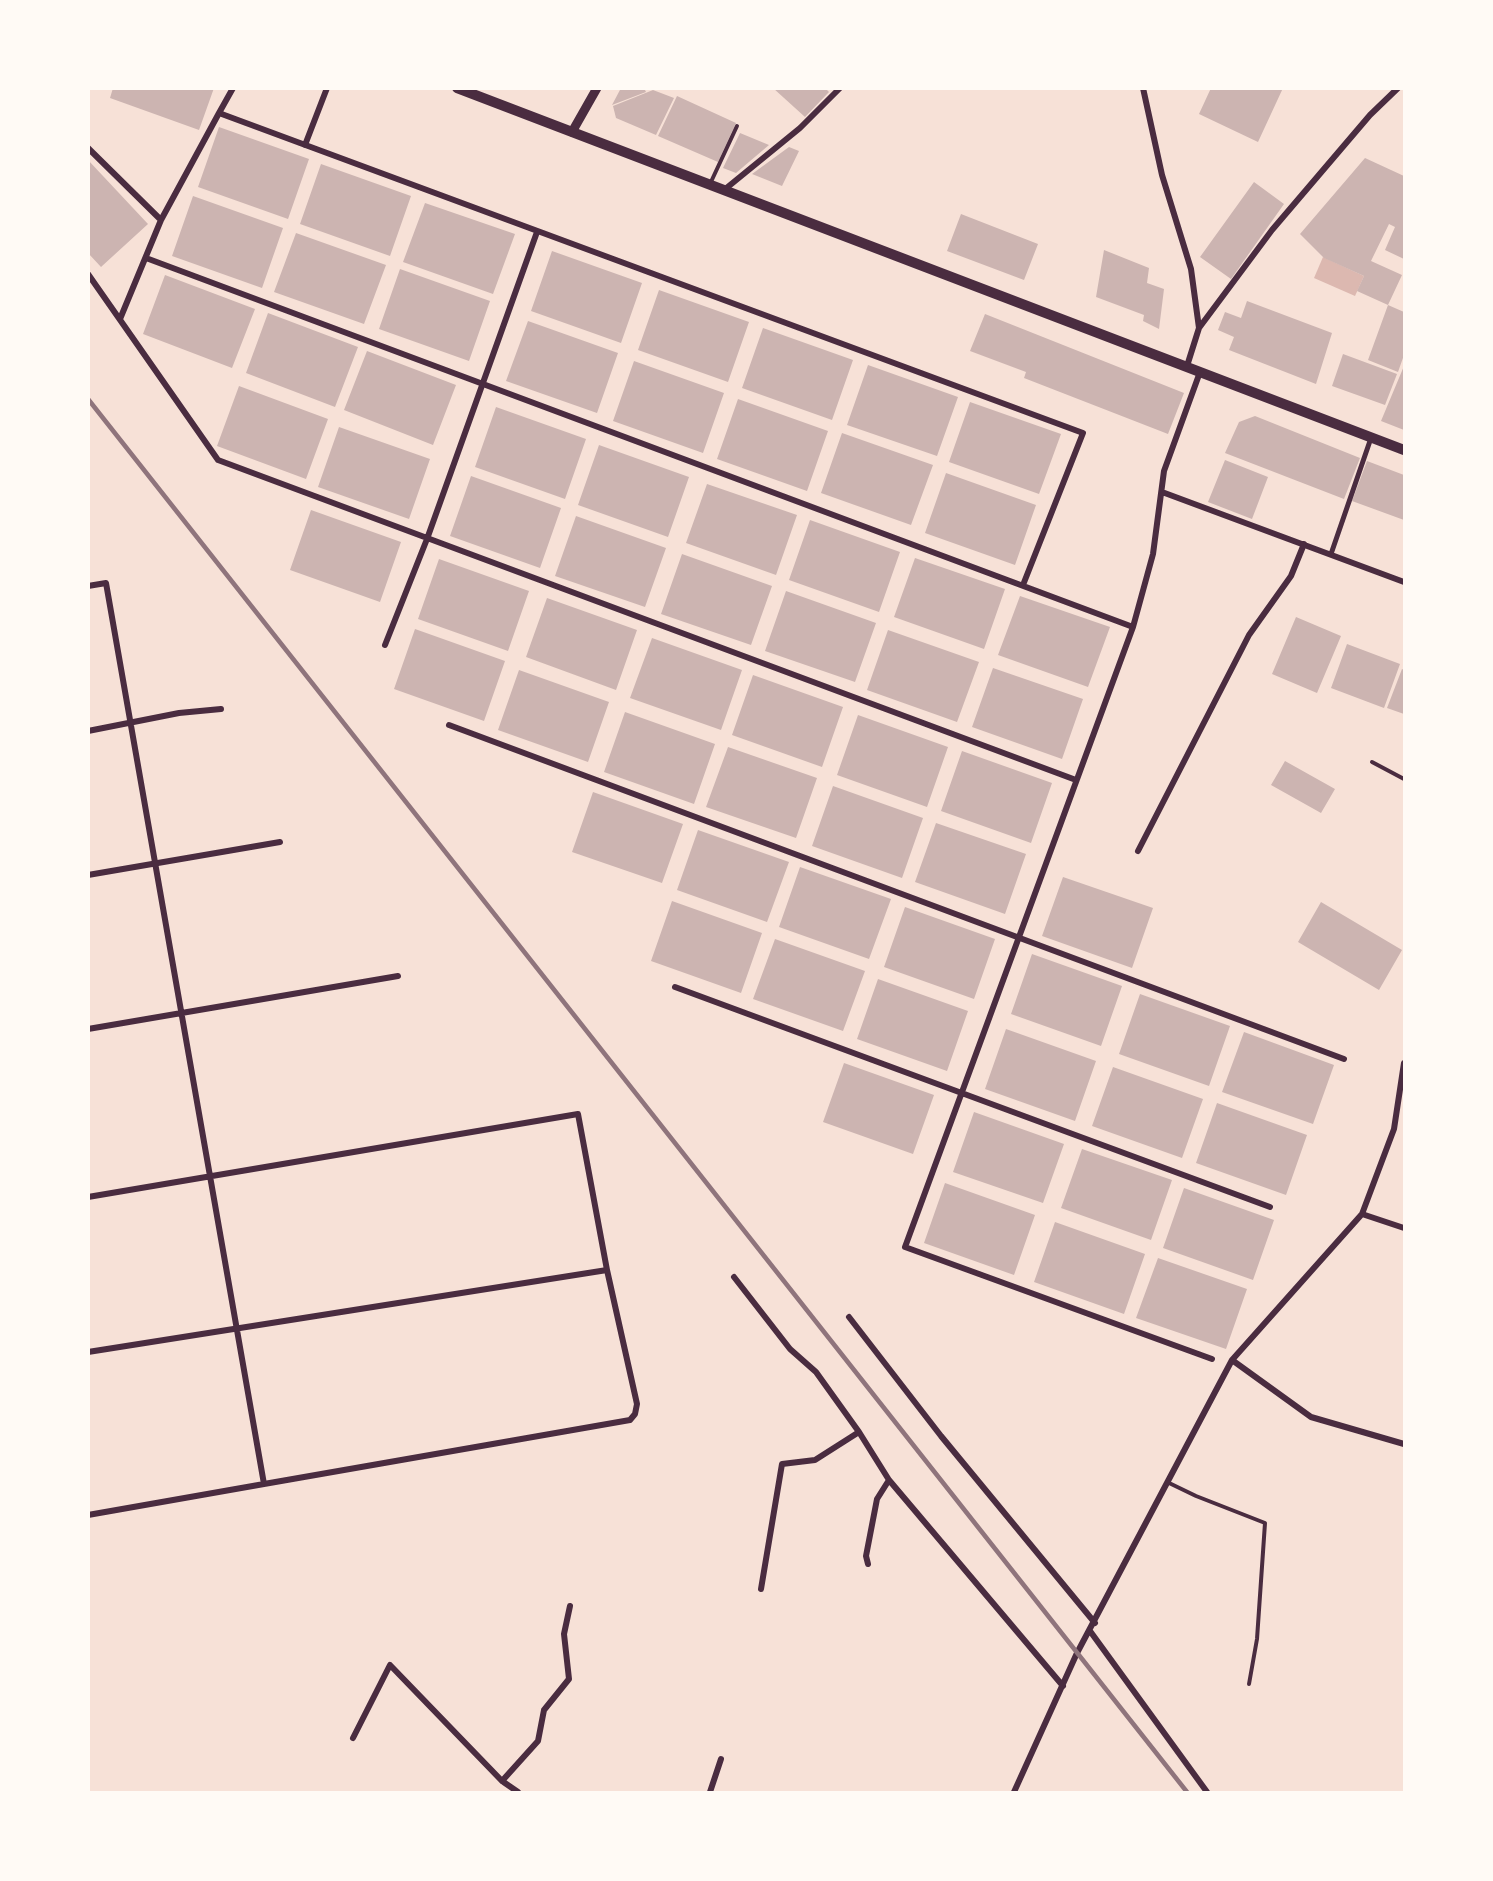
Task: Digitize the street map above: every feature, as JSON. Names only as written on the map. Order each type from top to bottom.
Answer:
[{"type":"main road","points":[[457,88],[1404,450]]},
{"type":"street","points":[[120,319],[161,220],[233,88]]},
{"type":"street","points":[[305,145],[327,88]]},
{"type":"street","points":[[572,132],[597,88]]},
{"type":"street","points":[[724,190],[800,128],[840,88]]},
{"type":"street","points":[[1143,88],[1162,175],[1191,269],[1199,328]]},
{"type":"street","points":[[1187,366],[1199,328],[1272,230],[1370,115],[1398,88]]},
{"type":"street","points":[[219,113],[1083,433],[1023,585]]},
{"type":"street","points":[[88,148],[161,220]]},
{"type":"street","points":[[385,645],[427,539],[537,232]]},
{"type":"street","points":[[146,258],[1132,627]]},
{"type":"street","points":[[88,274],[218,460],[1076,780]]},
{"type":"street","points":[[1200,372],[1166,463],[1153,554],[1132,627],[905,1246],[1212,1359]]},
{"type":"street","points":[[1331,554],[1371,438]]},
{"type":"street","points":[[1162,492],[1404,582]]},
{"type":"street","points":[[1138,851],[1249,634],[1290,576],[1304,544]]},
{"type":"street","points":[[88,586],[106,583],[264,1484]]},
{"type":"street","points":[[88,731],[179,713],[221,709]]},
{"type":"street","points":[[449,725],[1344,1059]]},
{"type":"street","points":[[88,875],[280,842]]},
{"type":"street","points":[[88,1029],[398,976]]},
{"type":"street","points":[[675,987],[1270,1207]]},
{"type":"street","points":[[1014,1792],[1090,1631],[1232,1360],[1362,1214],[1394,1130],[1404,1063]]},
{"type":"street","points":[[88,1197],[578,1114],[607,1270],[637,1404],[635,1414],[630,1420],[88,1515]]},
{"type":"street","points":[[1362,1214],[1404,1228]]},
{"type":"street","points":[[88,1352],[607,1270]]},
{"type":"street","points":[[734,1277],[790,1349],[816,1371],[890,1480],[1063,1686]]},
{"type":"street","points":[[849,1317],[941,1436],[1095,1623]]},
{"type":"street","points":[[1232,1360],[1311,1417],[1404,1444]]},
{"type":"street","points":[[761,1589],[782,1464],[815,1460],[859,1432]]},
{"type":"street","points":[[868,1564],[866,1556],[877,1499],[890,1480]]},
{"type":"street","points":[[502,1781],[537,1741],[544,1710],[569,1679],[567,1643],[564,1634],[570,1606]]},
{"type":"street","points":[[1090,1631],[1207,1792]]},
{"type":"street","points":[[353,1738],[390,1665],[502,1781],[518,1792]]},
{"type":"street","points":[[710,1792],[721,1759]]},
{"type":"lane","points":[[709,184],[736,126]]},
{"type":"lane","points":[[1372,762],[1404,779]]},
{"type":"lane","points":[[1167,1481],[1196,1496],[1265,1523],[1257,1639],[1249,1684]]},
{"type":"shaded area","points":[[1323,257],[1364,276],[1355,296],[1314,278]]},
{"type":"building","points":[[113,88],[214,88],[199,130],[110,98]]},
{"type":"building","points":[[621,88],[644,88],[646,92],[612,105]]},
{"type":"building","points":[[773,88],[825,88],[829,92],[805,117]]},
{"type":"building","points":[[1211,88],[1283,88],[1258,142],[1199,114]]},
{"type":"building","points":[[653,90],[674,98],[656,135],[616,118],[613,106]]},
{"type":"building","points":[[677,96],[736,123],[718,162],[658,136]]},
{"type":"building","points":[[219,127],[309,159],[288,219],[198,187]]},
{"type":"building","points":[[740,133],[769,145],[736,173],[723,168]]},
{"type":"building","points":[[789,147],[799,151],[782,186],[752,174]]},
{"type":"building","points":[[1365,158],[1404,176],[1404,259],[1385,250],[1395,227],[1389,224],[1371,261],[1402,275],[1388,305],[1357,291],[1364,276],[1324,258],[1300,234]]},
{"type":"building","points":[[88,160],[148,224],[101,267],[88,253]]},
{"type":"building","points":[[321,164],[411,196],[390,256],[300,224]]},
{"type":"building","points":[[1254,182],[1284,204],[1231,279],[1200,257]]},
{"type":"building","points":[[193,196],[283,228],[262,288],[172,256]]},
{"type":"building","points":[[425,203],[515,234],[493,294],[403,262]]},
{"type":"building","points":[[961,214],[1038,244],[1024,280],[947,251]]},
{"type":"building","points":[[296,233],[386,265],[364,324],[274,292]]},
{"type":"building","points":[[1104,250],[1149,268],[1147,283],[1164,289],[1159,329],[1143,321],[1144,315],[1096,297]]},
{"type":"building","points":[[552,251],[642,283],[621,343],[531,311]]},
{"type":"building","points":[[400,269],[490,301],[469,361],[379,329]]},
{"type":"building","points":[[165,275],[255,309],[232,368],[143,334]]},
{"type":"building","points":[[659,290],[749,322],[728,382],[638,350]]},
{"type":"building","points":[[1247,301],[1332,333],[1316,384],[1229,350],[1234,337],[1218,330],[1225,312],[1241,318]]},
{"type":"building","points":[[1388,305],[1404,312],[1404,355],[1398,372],[1368,360]]},
{"type":"building","points":[[268,313],[358,347],[335,407],[246,373]]},
{"type":"building","points":[[985,314],[1184,393],[1168,434],[1024,378],[1026,372],[970,351]]},
{"type":"building","points":[[528,321],[618,353],[597,413],[506,381]]},
{"type":"building","points":[[763,328],[853,360],[832,420],[742,388]]},
{"type":"building","points":[[367,351],[456,385],[433,445],[344,410]]},
{"type":"building","points":[[1343,354],[1397,374],[1385,405],[1332,386]]},
{"type":"building","points":[[634,361],[724,393],[703,453],[613,421]]},
{"type":"building","points":[[868,365],[958,397],[937,456],[847,425]]},
{"type":"building","points":[[1404,366],[1404,430],[1381,421]]},
{"type":"building","points":[[239,386],[328,419],[306,479],[217,446]]},
{"type":"building","points":[[738,399],[828,431],[807,491],[717,459]]},
{"type":"building","points":[[970,402],[1061,434],[1039,494],[949,462]]},
{"type":"building","points":[[496,407],[586,439],[565,499],[475,467]]},
{"type":"building","points":[[1255,416],[1360,458],[1344,499],[1225,453],[1239,422]]},
{"type":"building","points":[[339,427],[430,459],[409,519],[318,487]]},
{"type":"building","points":[[842,433],[933,465],[911,525],[821,493]]},
{"type":"building","points":[[599,445],[689,477],[668,537],[578,505]]},
{"type":"building","points":[[1225,460],[1268,477],[1252,519],[1208,502]]},
{"type":"building","points":[[1367,461],[1404,475],[1404,520],[1352,501]]},
{"type":"building","points":[[946,473],[1036,505],[1015,565],[925,533]]},
{"type":"building","points":[[471,476],[561,508],[540,568],[450,536]]},
{"type":"building","points":[[707,484],[797,515],[776,575],[686,543]]},
{"type":"building","points":[[311,510],[401,542],[380,602],[290,570]]},
{"type":"building","points":[[576,516],[666,548],[645,607],[555,576]]},
{"type":"building","points":[[810,520],[900,552],[879,612],[789,580]]},
{"type":"building","points":[[682,554],[772,586],[751,645],[661,614]]},
{"type":"building","points":[[915,558],[1005,589],[984,649],[894,617]]},
{"type":"building","points":[[439,559],[529,591],[508,651],[418,619]]},
{"type":"building","points":[[786,591],[876,623],[855,682],[765,651]]},
{"type":"building","points":[[1020,596],[1110,627],[1088,687],[998,655]]},
{"type":"building","points":[[547,598],[637,630],[616,690],[526,657]]},
{"type":"building","points":[[1296,617],[1341,636],[1317,693],[1272,674]]},
{"type":"building","points":[[415,629],[505,661],[484,721],[394,689]]},
{"type":"building","points":[[888,630],[979,662],[957,722],[867,690]]},
{"type":"building","points":[[652,638],[742,670],[721,730],[630,698]]},
{"type":"building","points":[[1347,644],[1400,664],[1384,708],[1331,688]]},
{"type":"building","points":[[993,668],[1083,699],[1062,759],[972,727]]},
{"type":"building","points":[[1402,669],[1404,670],[1404,714],[1387,708]]},
{"type":"building","points":[[519,670],[609,702],[588,762],[498,730]]},
{"type":"building","points":[[753,675],[843,707],[822,767],[732,735]]},
{"type":"building","points":[[625,712],[715,744],[694,804],[604,772]]},
{"type":"building","points":[[858,715],[948,747],[927,807],[837,775]]},
{"type":"building","points":[[728,747],[817,778],[796,838],[706,807]]},
{"type":"building","points":[[962,751],[1052,783],[1031,843],[941,811]]},
{"type":"building","points":[[1285,761],[1335,789],[1321,813],[1271,785]]},
{"type":"building","points":[[833,786],[923,818],[902,878],[812,846]]},
{"type":"building","points":[[593,792],[683,824],[662,883],[572,852]]},
{"type":"building","points":[[936,823],[1026,854],[1005,914],[915,882]]},
{"type":"building","points":[[698,830],[789,862],[767,922],[677,890]]},
{"type":"building","points":[[800,867],[891,899],[869,959],[779,927]]},
{"type":"building","points":[[1063,877],[1153,908],[1132,968],[1042,936]]},
{"type":"building","points":[[672,901],[762,933],[741,993],[651,961]]},
{"type":"building","points":[[1321,902],[1402,950],[1379,990],[1298,942]]},
{"type":"building","points":[[905,907],[995,939],[974,999],[884,967]]},
{"type":"building","points":[[775,939],[865,971],[843,1031],[753,999]]},
{"type":"building","points":[[1032,954],[1122,986],[1101,1046],[1011,1014]]},
{"type":"building","points":[[878,979],[968,1011],[947,1071],[857,1039]]},
{"type":"building","points":[[1140,994],[1230,1026],[1209,1086],[1119,1054]]},
{"type":"building","points":[[1006,1029],[1096,1061],[1075,1121],[985,1089]]},
{"type":"building","points":[[1244,1032],[1334,1065],[1313,1124],[1222,1092]]},
{"type":"building","points":[[844,1063],[934,1095],[913,1154],[823,1122]]},
{"type":"building","points":[[1113,1067],[1203,1099],[1182,1158],[1092,1126]]},
{"type":"building","points":[[1217,1103],[1307,1135],[1286,1195],[1196,1163]]},
{"type":"building","points":[[974,1112],[1064,1144],[1043,1203],[953,1172]]},
{"type":"building","points":[[1082,1149],[1172,1180],[1151,1240],[1061,1208]]},
{"type":"building","points":[[945,1183],[1035,1215],[1014,1275],[924,1243]]},
{"type":"building","points":[[1184,1188],[1274,1220],[1253,1280],[1163,1248]]},
{"type":"building","points":[[1055,1222],[1145,1254],[1124,1314],[1034,1282]]},
{"type":"building","points":[[1158,1258],[1247,1289],[1226,1349],[1136,1318]]},
{"type":"railway","points":[[88,399],[1187,1792]]}]
